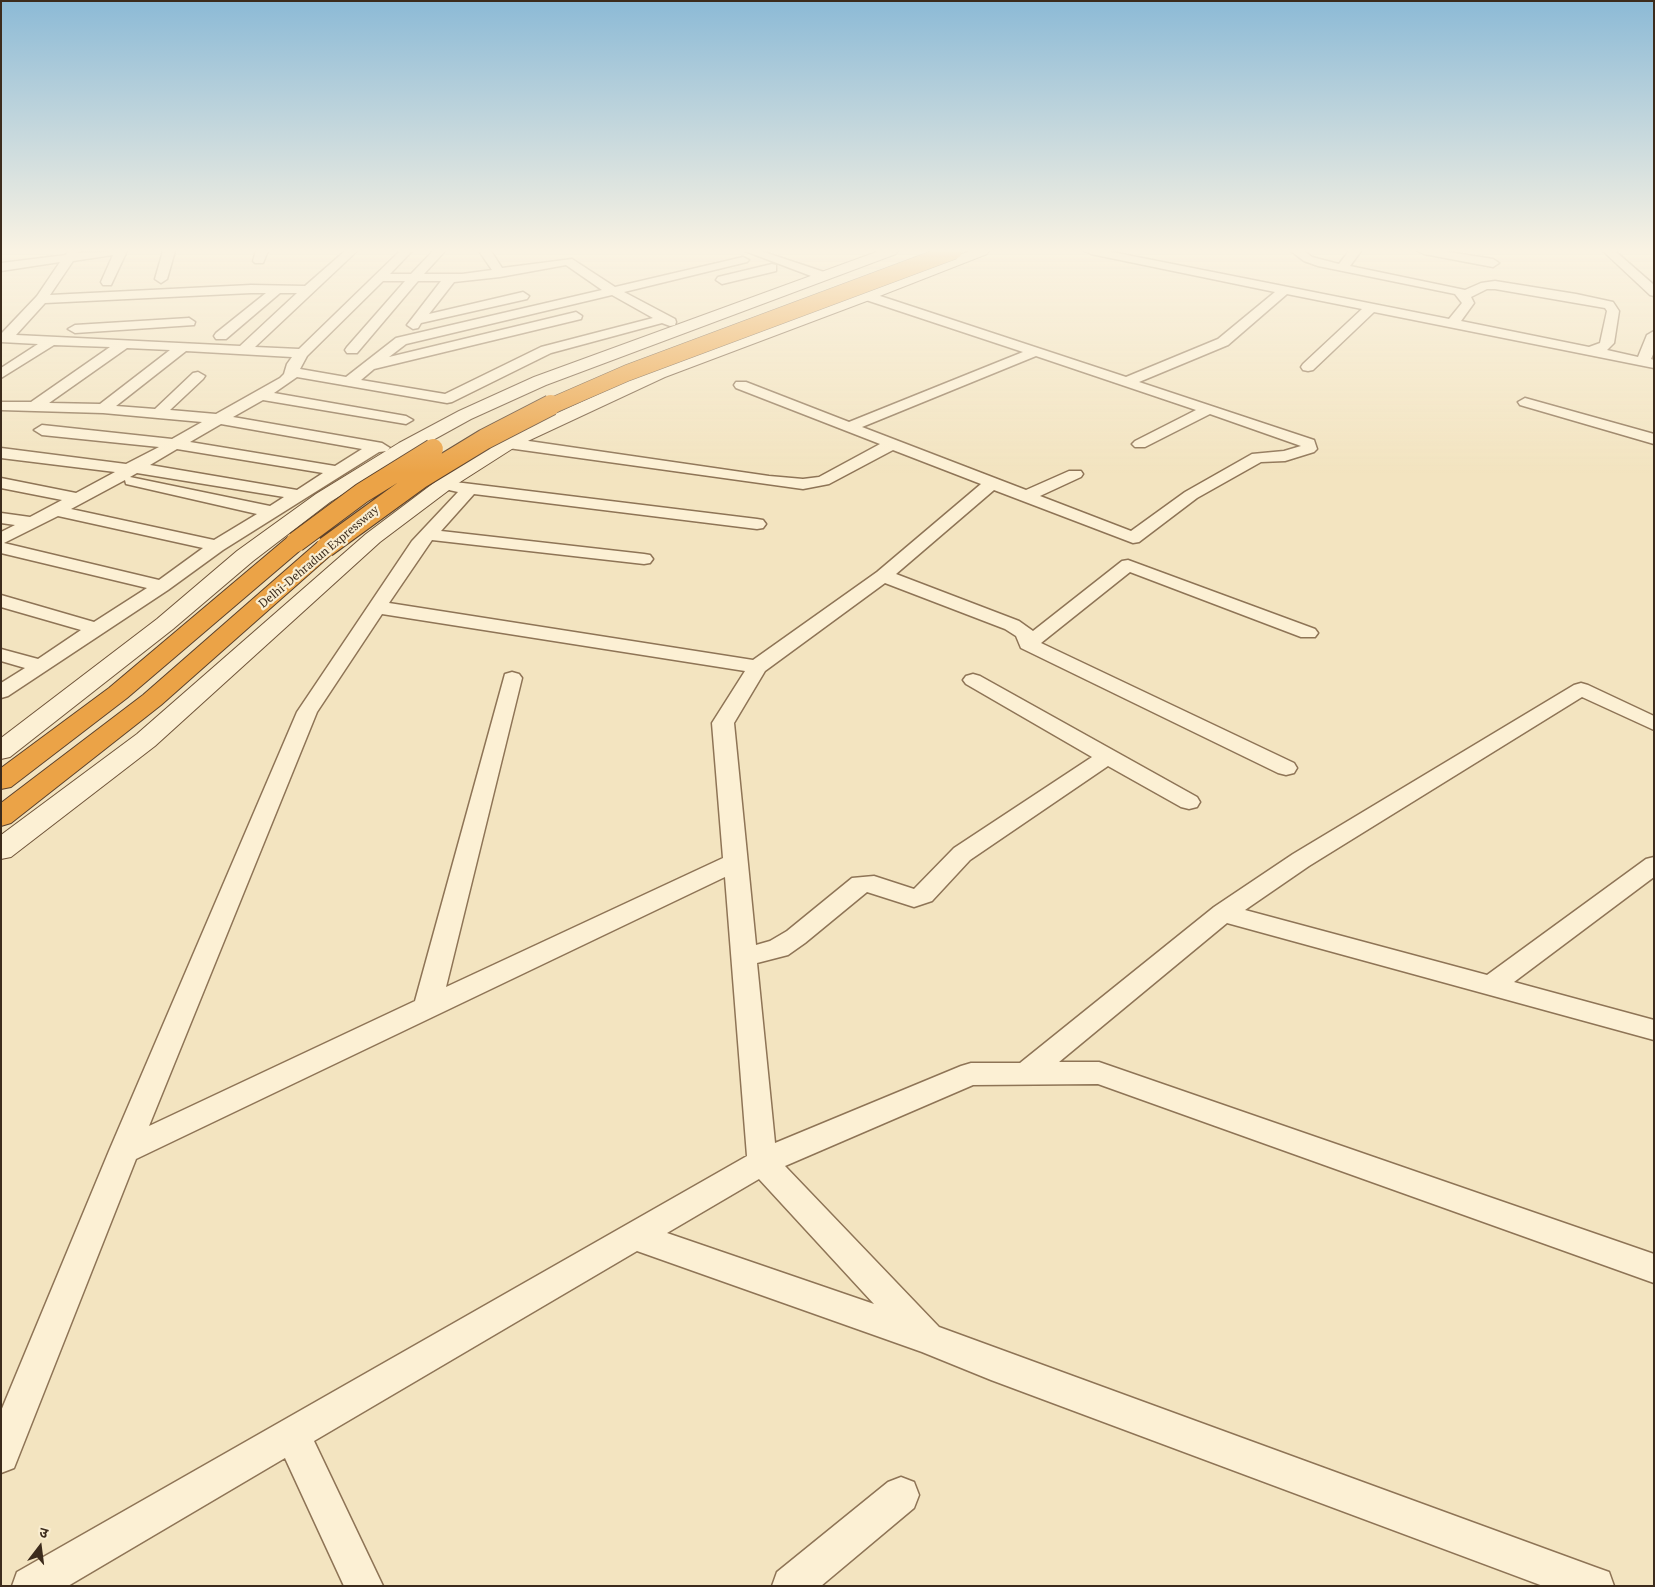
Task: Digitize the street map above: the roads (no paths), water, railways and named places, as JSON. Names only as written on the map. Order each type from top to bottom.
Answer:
[{"type":"highway","name":"Delhi-Dehradun Expressway","points":[[1,781],[118,693],[322,522],[428,451],[498,414],[571,380],[720,325]]},
{"type":"highway","name":"Delhi-Dehradun Expressway","points":[[1,816],[152,700],[334,541],[389,499],[453,458],[520,420],[591,387],[756,325]]},
{"type":"street","points":[[4,338],[16,325]]},
{"type":"street","points":[[75,329],[106,325]]},
{"type":"street","points":[[103,410],[178,347],[189,325]]},
{"type":"street","points":[[221,336],[234,325]]},
{"type":"street","points":[[243,350],[270,325]]},
{"type":"street","points":[[1,539],[285,381],[293,372],[294,364],[302,354],[331,325]]},
{"type":"street","points":[[352,350],[373,325]]},
{"type":"street","points":[[349,382],[374,365],[413,325]]},
{"type":"street","points":[[396,344],[474,325]]},
{"type":"street","points":[[374,365],[540,325]]},
{"type":"street","points":[[293,372],[447,399],[546,350],[639,325]]},
{"type":"street","points":[[1,850],[146,740],[373,538],[444,485],[508,443],[577,409],[658,373],[788,325]]},
{"type":"street","points":[[741,385],[1132,538],[1191,494],[1258,457],[1285,456],[1309,449],[1309,443],[954,325]]},
{"type":"street","points":[[1126,382],[1208,350],[1223,342],[1243,325]]},
{"type":"street","points":[[1308,367],[1352,325]]},
{"type":"street","points":[[1457,325],[1648,363],[1654,335]]},
{"type":"street","points":[[1588,351],[1607,343],[1610,325]]},
{"type":"street","points":[[1,751],[165,624],[276,533],[323,498],[406,446],[466,415],[540,381],[683,326]]},
{"type":"street","points":[[4,338],[302,354]]},
{"type":"street","points":[[1,374],[51,340]]},
{"type":"street","points":[[34,407],[124,344]]},
{"type":"street","points":[[849,427],[1035,352]]},
{"type":"street","points":[[158,414],[198,376]]},
{"type":"street","points":[[261,395],[406,420]]},
{"type":"street","points":[[1525,402],[1654,439]]},
{"type":"street","points":[[1,406],[78,408],[217,419],[375,448],[406,446]]},
{"type":"street","points":[[2,453],[78,408]]},
{"type":"street","points":[[1140,444],[1209,409]]},
{"type":"street","points":[[42,430],[174,444],[339,471]]},
{"type":"street","points":[[508,443],[769,481],[803,484],[823,481],[892,444]]},
{"type":"street","points":[[1,692],[162,586],[218,546],[375,448]]},
{"type":"street","points":[[2,453],[300,495]]},
{"type":"street","points":[[125,471],[273,512]]},
{"type":"street","points":[[1027,496],[1075,474]]},
{"type":"street","points":[[1,483],[77,498]]},
{"type":"street","points":[[927,1338],[762,1162],[723,723],[757,667],[883,576],[992,483]]},
{"type":"street","points":[[444,485],[757,524]]},
{"type":"street","points":[[1,1455],[124,1151],[307,712],[426,534],[470,489]]},
{"type":"street","points":[[55,510],[218,546]]},
{"type":"street","points":[[1,518],[32,522]]},
{"type":"street","points":[[426,534],[644,559]]},
{"type":"street","points":[[1,548],[162,586]]},
{"type":"street","points":[[1028,644],[1128,565],[1308,633]]},
{"type":"street","points":[[883,576],[1012,625],[1025,633],[1028,644],[1286,768]]},
{"type":"street","points":[[1,601],[97,629]]},
{"type":"street","points":[[376,607],[757,667]]},
{"type":"street","points":[[1,655],[41,666]]},
{"type":"street","points":[[427,1008],[512,678]]},
{"type":"street","points":[[973,680],[1189,802]]},
{"type":"street","points":[[1025,1074],[1223,913],[1301,860],[1581,689],[1654,724]]},
{"type":"street","points":[[744,958],[779,948],[796,937],[861,884],[874,884],[914,899],[923,895],[962,854],[1108,756]]},
{"type":"street","points":[[124,1151],[735,862]]},
{"type":"street","points":[[1490,986],[1654,865]]},
{"type":"street","points":[[1223,913],[1654,1030]]},
{"type":"street","points":[[30,1586],[762,1162],[971,1074],[1099,1072],[1654,1269]]},
{"type":"street","points":[[634,1236],[927,1338],[1009,1371],[1596,1586]]},
{"type":"street","points":[[292,1434],[364,1586]]},
{"type":"street","points":[[791,1586],[901,1495]]}]
